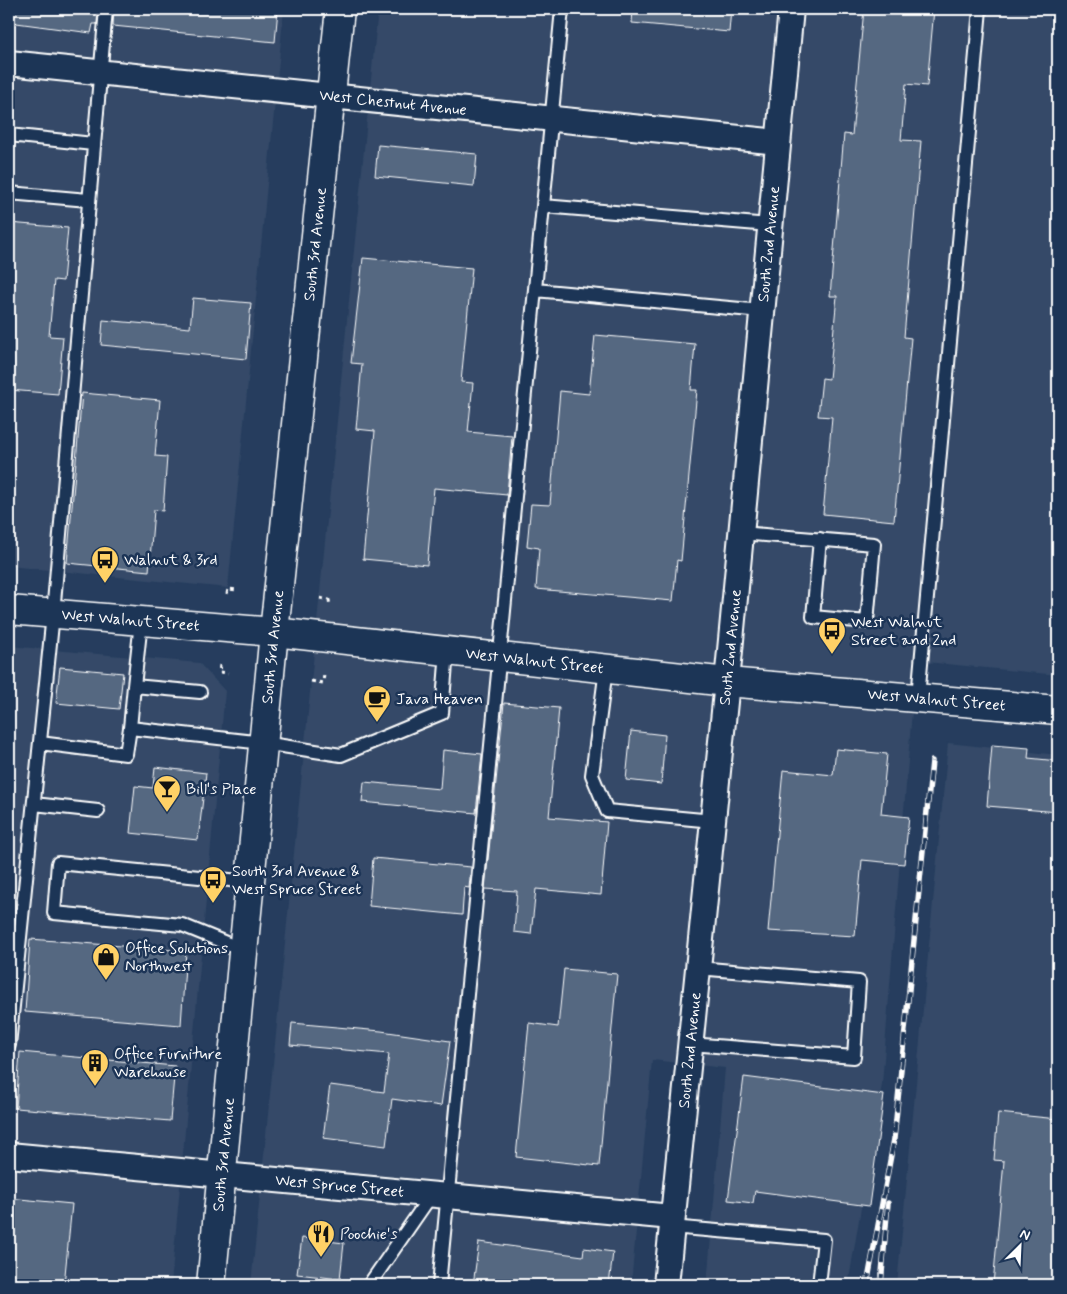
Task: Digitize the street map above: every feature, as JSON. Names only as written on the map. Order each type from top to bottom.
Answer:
[{"type":"street","name":"South 3rd Avenue","points":[[211,1285],[274,632],[340,9]]},
{"type":"street","name":"South 2nd Avenue","points":[[666,1285],[727,682],[791,9]]},
{"type":"street","name":"West Chestnut Avenue","points":[[9,63],[332,98],[778,142]]},
{"type":"street","name":"West Walnut Street","points":[[9,610],[274,632],[727,682],[1058,710]]},
{"type":"street","name":"West Spruce Street","points":[[9,1155],[440,1194],[671,1222]]},
{"type":"lane","points":[[9,1045],[53,614],[106,9]]},
{"type":"lane","points":[[438,1285],[440,1194],[499,657],[562,9]]},
{"type":"lane","points":[[918,698],[980,9]]},
{"type":"lane","points":[[9,135],[93,144]]},
{"type":"lane","points":[[9,193],[88,200]]},
{"type":"lane","points":[[543,206],[770,225]]},
{"type":"lane","points":[[535,290],[762,311]]},
{"type":"lane","points":[[741,533],[820,539],[874,544],[867,622],[812,617],[820,539]]},
{"type":"lane","points":[[40,743],[126,754],[141,622]]},
{"type":"lane","points":[[130,728],[263,743],[341,755],[442,713],[447,651]]},
{"type":"lane","points":[[606,669],[592,776],[607,811],[713,821]]},
{"type":"lane","points":[[134,686],[200,692]]},
{"type":"lane","points":[[34,804],[98,811]]},
{"type":"lane","points":[[243,950],[182,925],[54,913],[58,863],[250,882]]},
{"type":"lane","points":[[690,1044],[854,1057],[859,982],[698,968]]},
{"type":"lane","points":[[369,1285],[440,1194]]},
{"type":"lane","points":[[671,1222],[824,1240],[818,1285]]},
{"type":"path","points":[[227,594],[228,589],[238,590]]},
{"type":"path","points":[[320,598],[329,600],[330,606]]},
{"type":"path","points":[[220,665],[219,672],[228,672]]},
{"type":"path","points":[[311,681],[323,683],[324,674]]},
{"type":"shaded area","points":[[9,9],[284,9],[228,588],[9,566]]},
{"type":"shaded area","points":[[378,9],[1058,9],[1058,675],[916,661],[882,1084],[848,1285],[707,1285],[725,1068],[652,1060],[631,1285],[251,1285]]},
{"type":"shaded area","points":[[9,646],[199,663],[225,691],[171,1285],[9,1285]]},
{"type":"shaded area","points":[[948,743],[1058,755],[1058,1285],[897,1285]]},
{"type":"building","points":[[9,9],[98,9],[97,24],[93,24],[91,33],[9,22]]},
{"type":"building","points":[[114,9],[278,9],[275,42],[113,26]]},
{"type":"building","points":[[633,9],[731,9],[729,32],[632,23]]},
{"type":"building","points":[[864,9],[934,9],[927,86],[906,84],[901,140],[921,141],[904,337],[911,338],[894,521],[823,514],[832,417],[818,416],[822,378],[829,379],[837,296],[830,296],[844,134],[852,135]]},
{"type":"building","points":[[378,145],[477,154],[474,186],[375,176]]},
{"type":"building","points":[[9,223],[68,228],[63,281],[54,280],[49,336],[63,337],[58,394],[9,390]]},
{"type":"building","points":[[363,258],[472,268],[461,382],[473,383],[468,432],[512,436],[507,495],[434,488],[427,565],[363,559],[375,431],[356,429],[362,364],[351,363]]},
{"type":"building","points":[[193,298],[251,303],[246,359],[101,345],[103,320],[190,328]]},
{"type":"building","points":[[595,335],[695,344],[691,390],[697,390],[681,561],[677,560],[673,601],[536,589],[539,548],[527,546],[531,504],[550,505],[560,391],[589,394]]},
{"type":"building","points":[[82,393],[160,400],[155,456],[167,457],[163,511],[154,510],[149,571],[67,563]]},
{"type":"building","points":[[60,667],[123,673],[119,709],[56,703]]},
{"type":"building","points":[[504,703],[559,708],[549,817],[607,822],[601,895],[536,889],[531,934],[514,932],[517,891],[485,889]]},
{"type":"building","points":[[631,731],[665,735],[661,784],[626,780]]},
{"type":"building","points":[[992,745],[1029,748],[1028,758],[1058,761],[1058,812],[987,806]]},
{"type":"building","points":[[836,749],[887,754],[881,814],[909,817],[904,864],[862,860],[855,936],[768,931],[783,770],[833,775]]},
{"type":"building","points":[[443,750],[482,754],[476,813],[362,802],[364,782],[440,789]]},
{"type":"building","name":"Bill's Place","points":[[155,767],[206,773],[198,840],[130,833],[135,786],[153,788]]},
{"type":"building","points":[[373,858],[471,867],[469,888],[464,887],[462,915],[369,906]]},
{"type":"building","name":"Office Solutions Northwest","points":[[30,939],[186,951],[181,1025],[25,1012]]},
{"type":"building","points":[[564,969],[617,974],[599,1166],[516,1157],[529,1023],[558,1027]]},
{"type":"building","points":[[292,1023],[381,1031],[450,1041],[441,1106],[392,1099],[386,1146],[323,1138],[330,1085],[384,1092],[389,1054],[290,1045]]},
{"type":"building","name":"Office Furniture Warehouse","points":[[20,1052],[175,1066],[170,1121],[16,1108]]},
{"type":"building","points":[[744,1077],[884,1095],[869,1206],[755,1191],[753,1203],[728,1200]]},
{"type":"building","points":[[998,1113],[1058,1119],[1058,1285],[993,1285],[1004,1161],[994,1160]]},
{"type":"building","points":[[9,1198],[72,1204],[64,1285],[9,1285]]},
{"type":"building","name":"Poochie's","points":[[302,1238],[344,1243],[340,1279],[297,1274]]},
{"type":"building","points":[[479,1242],[583,1256],[584,1248],[613,1252],[609,1285],[473,1285]]},
{"type":"railway","points":[[867,1285],[894,1139],[932,761]]},
{"type":"railway","points":[[881,1285],[888,1203]]},
{"type":"place","name":"Walnut & 3rd","points":[[105,584]]},
{"type":"place","name":"West Walnut Street and 2nd","points":[[832,655]]},
{"type":"place","name":"Java Heaven","points":[[377,723]]},
{"type":"place","name":"Bill's Place","points":[[167,813]]},
{"type":"place","name":"South 3rd Avenue & West Spruce Street","points":[[213,904]]},
{"type":"place","name":"Office Solutions Northwest","points":[[106,981]]},
{"type":"place","name":"Office Furniture Warehouse","points":[[95,1087]]},
{"type":"place","name":"Poochie's","points":[[321,1258]]}]
